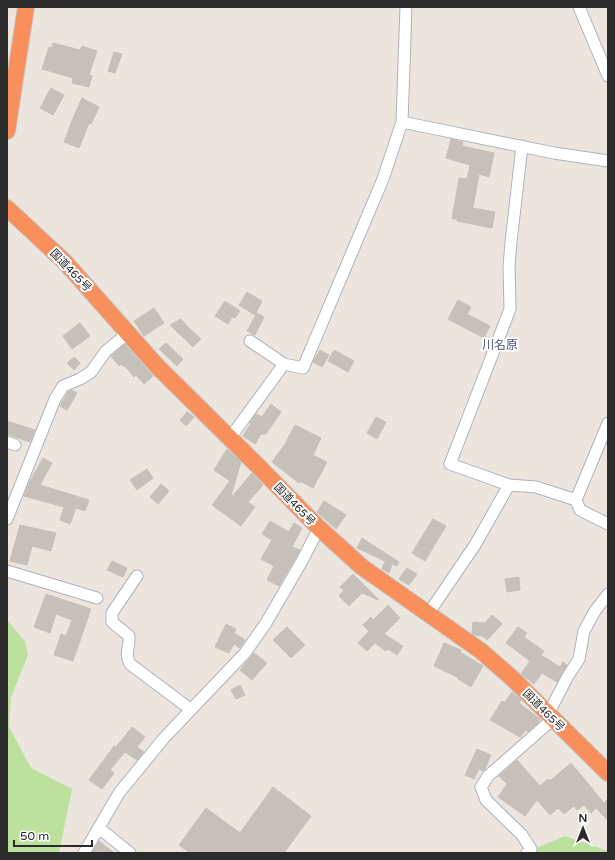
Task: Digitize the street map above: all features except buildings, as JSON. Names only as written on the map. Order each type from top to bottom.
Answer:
[{"type":"highway","points":[[7,131],[26,7]]},
{"type":"highway","name":"国道465号","points":[[7,208],[64,261],[157,366],[319,528],[362,566],[481,651],[512,678],[608,773]]},
{"type":"street","points":[[250,341],[284,364],[303,368],[383,179],[402,122],[406,7]]},
{"type":"street","points":[[579,7],[608,76]]},
{"type":"street","points":[[402,122],[522,146],[608,160]]},
{"type":"street","points":[[522,146],[509,266],[510,309],[450,464],[509,485],[536,487],[576,500]]},
{"type":"street","points":[[7,519],[55,399],[63,386],[80,379],[91,372],[106,351],[128,333]]},
{"type":"street","points":[[230,438],[284,364]]},
{"type":"street","points":[[608,423],[576,500],[580,510],[608,524]]},
{"type":"street","points":[[428,614],[475,545],[509,485]]},
{"type":"street","points":[[84,853],[119,793],[190,709],[245,653],[266,624],[319,528]]},
{"type":"street","points":[[7,571],[97,598]]},
{"type":"street","points":[[136,576],[112,613],[112,622],[130,636],[130,643],[126,655],[130,664],[190,709]]},
{"type":"street","points":[[527,853],[532,849],[522,835],[486,800],[481,786],[488,776],[550,716],[568,676],[579,659],[584,631],[595,611],[608,594]]},
{"type":"street","points":[[99,828],[130,853]]},
{"type":"green space","points":[[7,620],[25,641],[28,655],[11,697],[9,727],[31,768],[72,789],[59,853],[7,853]]},
{"type":"green space","points":[[565,836],[608,851],[608,853],[532,853],[536,848]]},
{"type":"district","name":"川名原","points":[[500,345]]}]
